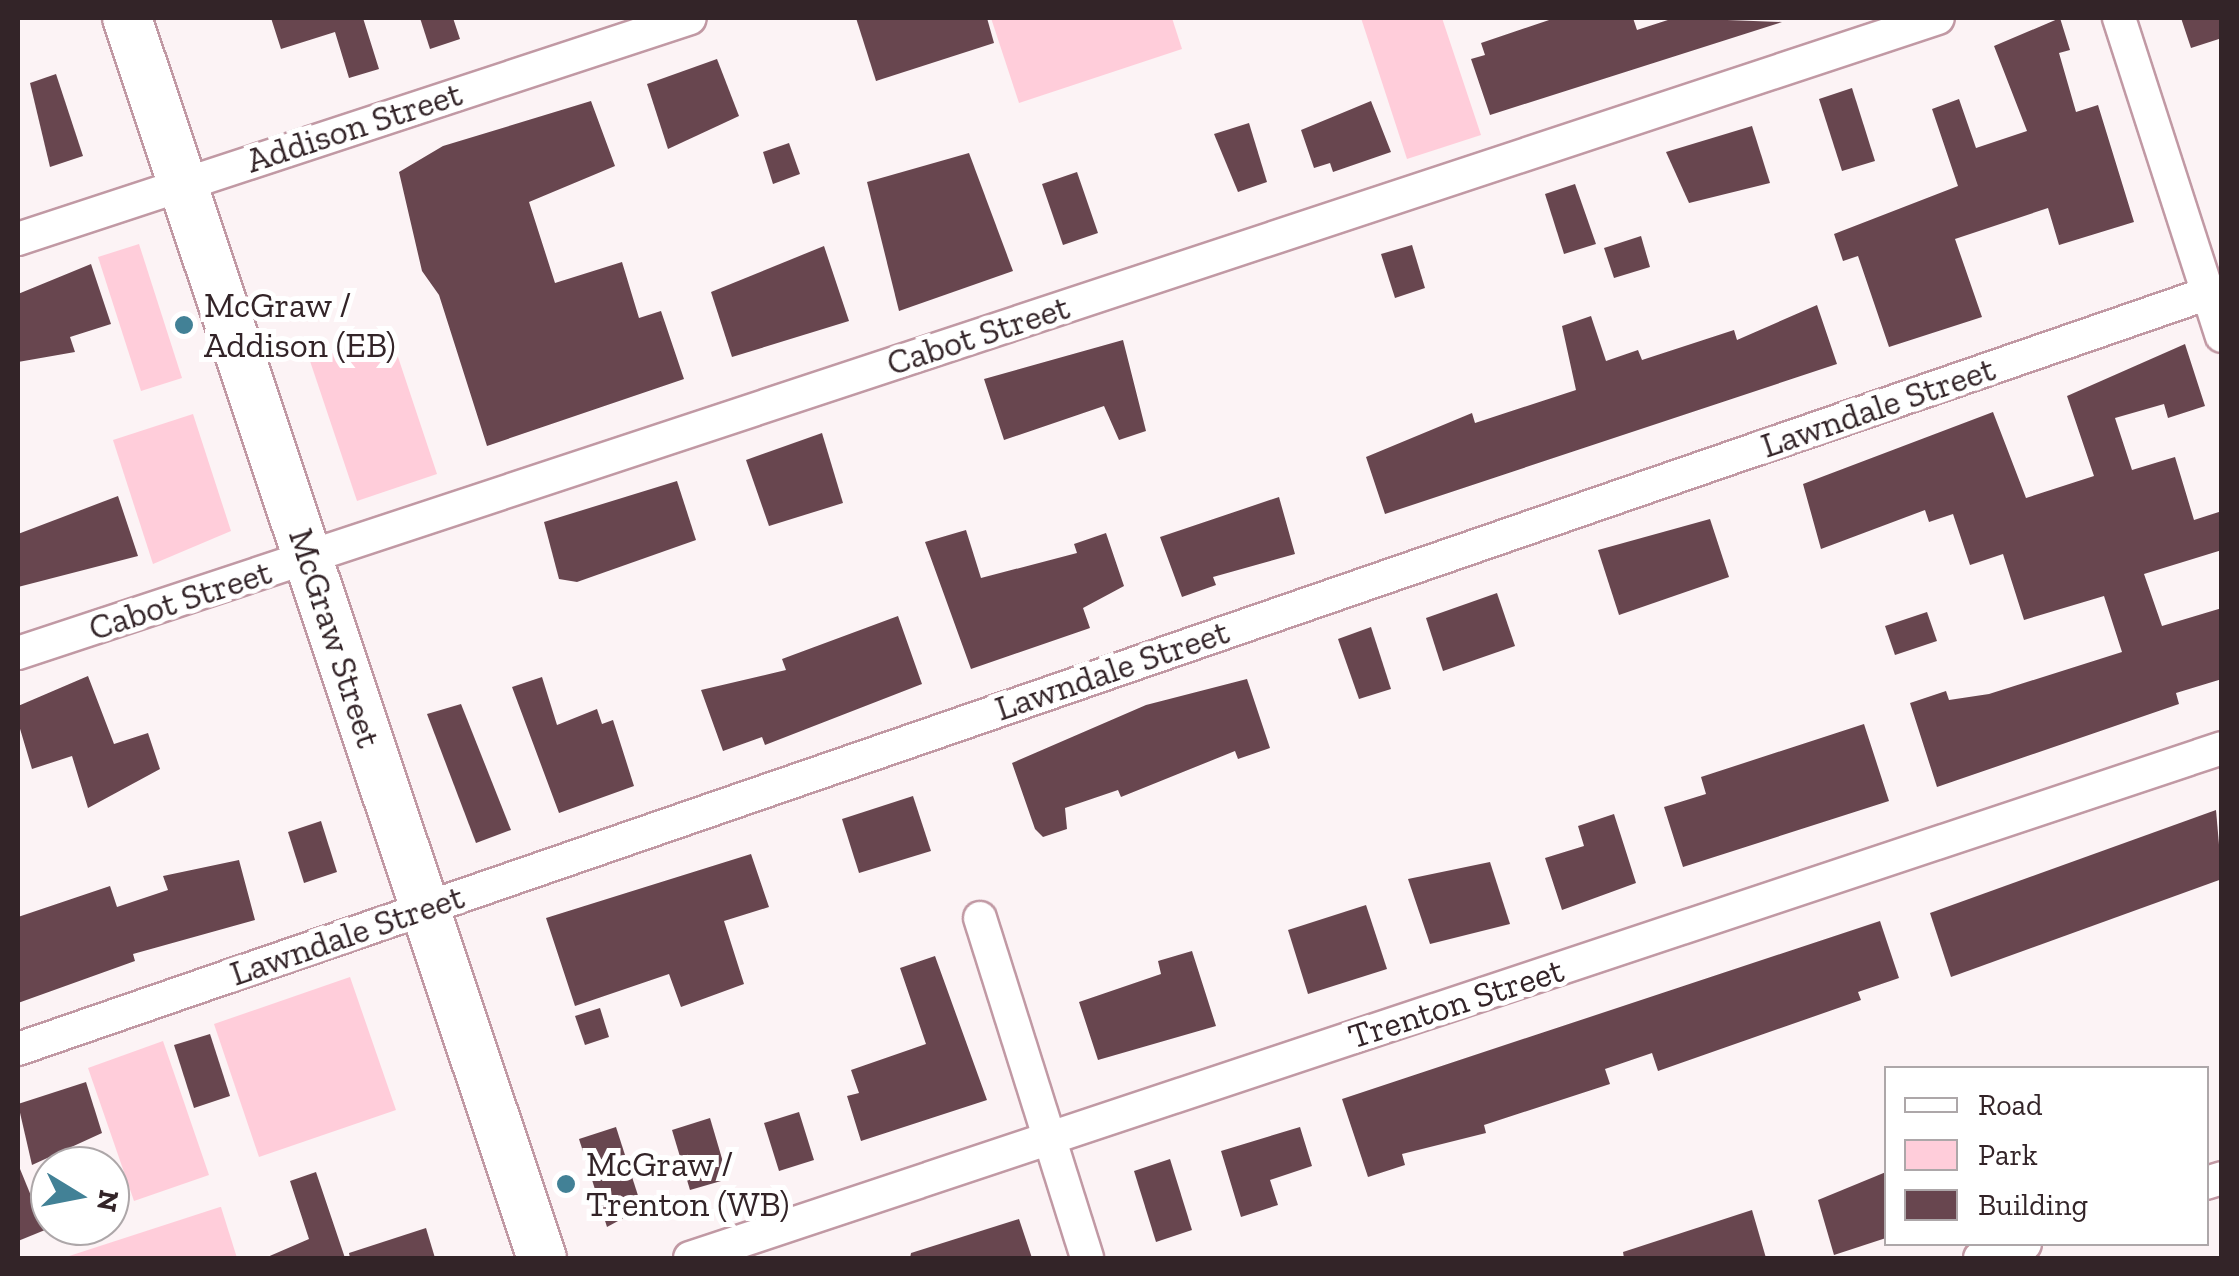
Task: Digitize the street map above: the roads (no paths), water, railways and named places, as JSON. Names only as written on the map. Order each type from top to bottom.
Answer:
[{"type":"street","name":"McGraw Street","points":[[128,18],[542,1258]]},
{"type":"street","name":"Addison Street","points":[[18,238],[690,18]]},
{"type":"street","name":"Cabot Street","points":[[18,652],[1938,18]]},
{"type":"street","points":[[2120,18],[2222,336]]},
{"type":"street","name":"Lawndale Street","points":[[18,1049],[2208,293]]},
{"type":"street","name":"Trenton Street","points":[[690,1258],[2222,748]]},
{"type":"street","points":[[980,918],[1086,1258]]},
{"type":"street","points":[[1980,1258],[2019,1246]]},
{"type":"place","name":"McGraw / Addison (EB)","points":[[184,325]]},
{"type":"place","name":"McGraw / Trenton (WB)","points":[[566,1184]]}]
